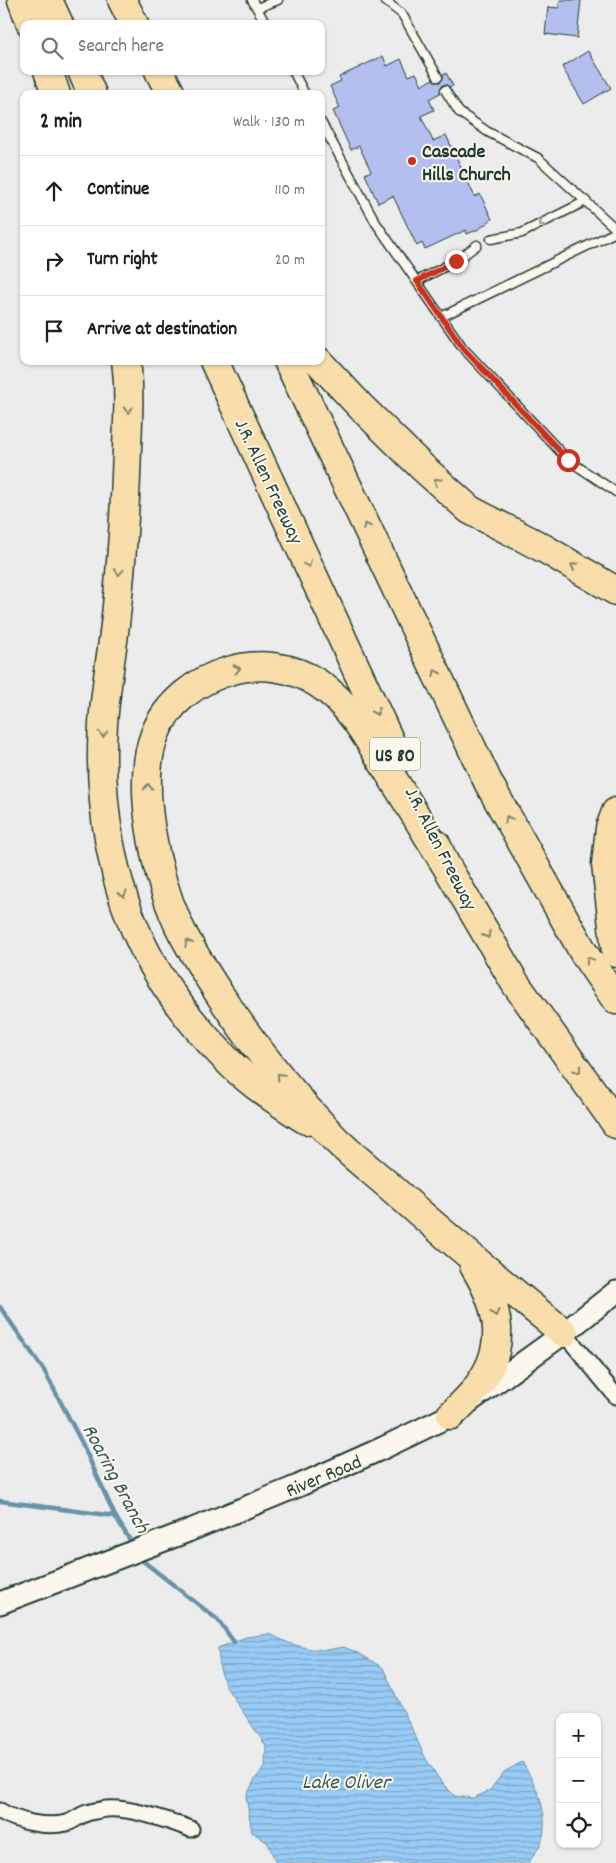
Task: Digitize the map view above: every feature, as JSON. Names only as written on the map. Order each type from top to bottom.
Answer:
[{"type":"highway","points":[[22,0],[30,20]]},
{"type":"highway","points":[[48,0],[57,20]]},
{"type":"highway","points":[[117,0],[126,20]]},
{"type":"highway","points":[[122,0],[132,20]]},
{"type":"highway","points":[[49,75],[55,90]]},
{"type":"highway","points":[[84,75],[90,90]]},
{"type":"highway","points":[[153,75],[159,90]]},
{"type":"highway","points":[[161,75],[169,90]]},
{"type":"highway","points":[[126,365],[129,386],[126,494],[103,726],[106,812],[113,855],[123,897],[149,957],[172,994],[198,1028],[227,1060],[276,1101],[336,1139]]},
{"type":"highway","name":"J.R. Allen Freeway","points":[[216,365],[444,862],[515,983],[616,1124]]},
{"type":"highway","points":[[290,365],[489,784],[585,955],[616,1000]]},
{"type":"highway","points":[[322,365],[387,433],[470,510],[546,549],[616,591]]},
{"type":"highway","points":[[444,862],[352,713],[320,684],[301,674],[281,668],[259,666],[238,668],[217,674],[198,684],[180,698],[166,714],[155,733],[149,753],[148,797],[149,818],[158,868],[178,922],[209,979],[233,1015],[272,1068],[336,1139],[466,1254],[564,1333]]},
{"type":"highway","points":[[616,812],[611,823],[606,864],[616,953]]},
{"type":"highway","points":[[451,1415],[475,1391],[487,1372],[497,1342],[498,1323],[494,1306],[483,1281],[466,1254]]},
{"type":"main road","name":"River Road","points":[[0,1603],[188,1531],[341,1467],[451,1415],[564,1333],[616,1292]]},
{"type":"street","points":[[564,1333],[616,1396]]},
{"type":"street","points":[[0,1811],[25,1821],[46,1825],[67,1823],[87,1813],[108,1809],[140,1814],[173,1822],[191,1829]]},
{"type":"lane","points":[[252,0],[264,20]]},
{"type":"lane","points":[[257,8],[278,0]]},
{"type":"lane","points":[[384,0],[402,14],[438,77]]},
{"type":"lane","points":[[295,75],[303,90]]},
{"type":"lane","points":[[442,317],[616,230],[538,158],[488,132],[459,112],[445,90]]},
{"type":"lane","points":[[325,129],[376,223],[463,348],[568,460],[616,492]]},
{"type":"lane","points":[[491,238],[522,233],[586,201]]},
{"type":"lane","points":[[417,281],[456,261],[477,245]]},
{"type":"water","name":"Lake Oliver","points":[[269,1634],[291,1644],[311,1649],[327,1650],[344,1647],[383,1668],[426,1759],[441,1782],[455,1796],[473,1798],[489,1791],[504,1772],[522,1762],[537,1790],[544,1822],[541,1843],[528,1863],[276,1863],[268,1843],[252,1832],[246,1797],[255,1779],[265,1767],[266,1746],[226,1687],[220,1669],[218,1648],[246,1637]]},
{"type":"building","points":[[560,0],[581,0],[577,38],[545,34],[548,7],[559,8]]},
{"type":"building","points":[[588,51],[611,88],[584,104],[562,67]]},
{"type":"building","name":"Cascade Hills Church","points":[[383,56],[387,66],[401,59],[409,76],[416,73],[422,85],[433,79],[436,82],[440,82],[443,79],[443,74],[446,73],[453,86],[450,87],[445,84],[442,86],[440,93],[429,99],[434,110],[421,116],[433,141],[446,135],[475,197],[480,194],[492,219],[479,229],[467,234],[466,230],[425,249],[422,243],[417,246],[393,196],[378,203],[365,174],[371,171],[359,146],[351,150],[333,111],[340,108],[330,86],[341,81],[339,77]]},
{"type":"waterway","name":"Roaring Branch","points":[[0,1307],[45,1372],[82,1443],[115,1516],[133,1545]]},
{"type":"waterway","points":[[0,1501],[115,1516]]},
{"type":"waterway","name":"Roaring Branch","points":[[140,1555],[143,1561],[218,1620],[234,1642]]},
{"type":"place","name":"Cascade Hills Church","points":[[412,161]]},
{"type":"route","points":[[456,261],[417,281],[463,348],[568,460]]}]
